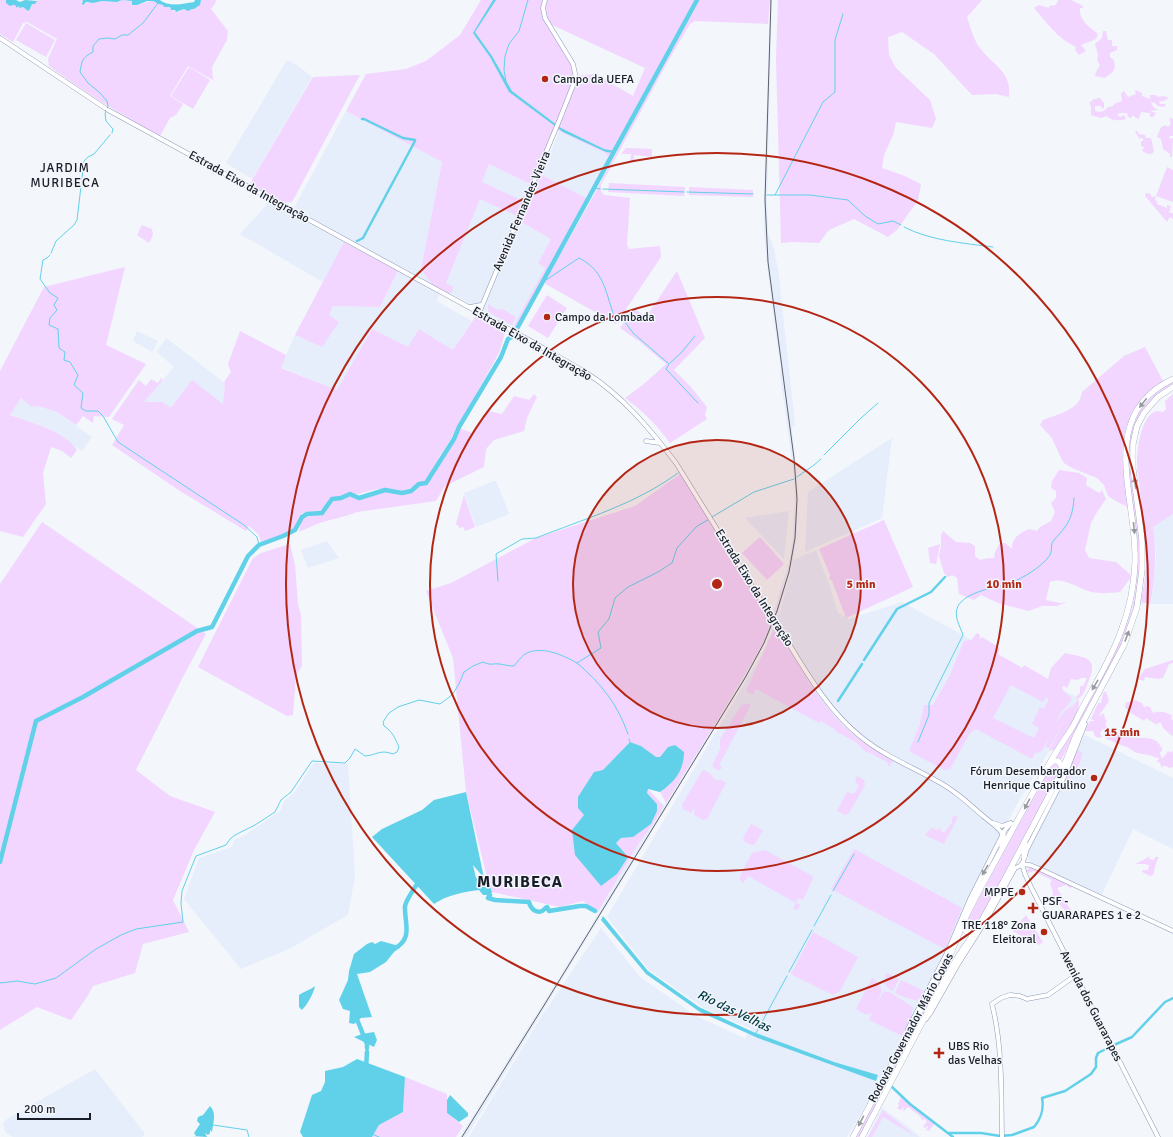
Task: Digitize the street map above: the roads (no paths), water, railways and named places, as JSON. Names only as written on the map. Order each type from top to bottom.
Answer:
[{"type":"highway","name":"Rodovia Governador Mário Covas","points":[[853,1137],[950,955],[964,921],[1002,850],[1114,651],[1124,623],[1132,591],[1136,553],[1126,467],[1126,438],[1131,423],[1140,406],[1155,390],[1173,379]]},
{"type":"highway","name":"Rodovia Governador Mário Covas","points":[[862,1137],[959,955],[977,929],[1007,875],[1062,771],[1076,735],[1124,645],[1139,597],[1142,570],[1142,545],[1133,469],[1133,444],[1135,432],[1149,406],[1162,394],[1173,387]]},
{"type":"highway","points":[[1048,766],[1053,762],[1058,761],[1061,764],[1062,771]]},
{"type":"highway","points":[[1011,823],[1020,817]]},
{"type":"highway","points":[[1002,850],[1003,835]]},
{"type":"highway","points":[[1024,857],[1026,839]]},
{"type":"highway","points":[[1007,875],[1015,868]]},
{"type":"highway","points":[[964,921],[965,930],[968,933],[971,933],[977,929]]},
{"type":"main road","name":"Avenida Fernandes Vieira","points":[[478,313],[557,127],[576,74],[572,64],[545,18],[545,0]]},
{"type":"main road","name":"Estrada Eixo da Integração","points":[[0,38],[107,109],[518,334],[586,373],[602,385],[636,414],[660,443],[682,474],[770,615],[825,698],[839,716],[853,730],[871,744],[946,786],[1001,831],[1003,835]]},
{"type":"main road","points":[[469,308],[483,304],[488,318]]},
{"type":"main road","points":[[646,440],[660,443]]},
{"type":"main road","points":[[1022,864],[1029,845],[1065,775],[1090,708]]},
{"type":"main road","points":[[991,823],[1002,826],[1011,823]]},
{"type":"main road","points":[[906,1037],[909,1025],[946,955],[970,898],[1003,835],[1011,823]]},
{"type":"main road","points":[[1024,857],[1030,865]]},
{"type":"main road","points":[[920,1026],[932,1012],[957,966],[980,930],[1015,868],[1022,864],[1030,865],[1173,931]]},
{"type":"main road","name":"Avenida dos Guararapes","points":[[1022,864],[1025,874],[1158,1137]]},
{"type":"main road","points":[[1015,868],[1020,869],[1025,874]]},
{"type":"main road","points":[[1002,1136],[1000,1046],[992,1004],[1001,998],[1010,995],[1017,995],[1027,999],[1048,995],[1076,975]]},
{"type":"water","points":[[6,0],[16,0],[20,2],[25,0],[37,1],[35,4],[32,4],[28,11],[23,7],[20,8],[18,6],[17,8],[15,5],[10,6],[6,3]]},
{"type":"water","points":[[83,0],[122,0],[117,2],[86,2],[83,5]]},
{"type":"water","points":[[122,0],[160,0],[167,4],[185,4],[194,2],[195,0],[201,0],[200,5],[194,9],[188,11],[184,9],[176,12],[175,10],[171,10],[170,7],[164,7],[163,5],[153,1],[132,5],[132,1]]},
{"type":"water","points":[[493,0],[496,0],[475,32],[492,56],[512,91],[561,128],[604,149],[615,151],[614,153],[606,152],[563,132],[509,92],[490,57],[473,33]]},
{"type":"water","points":[[630,742],[641,746],[656,757],[660,757],[668,747],[675,745],[684,752],[684,758],[678,775],[670,784],[660,792],[648,789],[647,793],[657,804],[657,811],[651,824],[633,837],[621,838],[616,843],[628,857],[617,874],[601,886],[575,855],[572,830],[584,815],[578,808],[578,797],[594,772],[603,770]]},
{"type":"water","points":[[466,792],[484,878],[473,865],[476,878],[488,881],[492,892],[490,895],[483,895],[479,890],[461,893],[444,898],[434,904],[372,837],[382,829],[422,810],[434,800]]},
{"type":"water","points":[[603,916],[648,971],[699,1007],[753,1032],[834,1062],[878,1075],[876,1081],[758,1038],[700,1012],[646,974],[601,920]]},
{"type":"water","points":[[381,941],[399,946],[386,962],[370,972],[357,974],[372,1017],[361,1018],[354,1024],[349,1023],[350,1011],[343,1009],[339,1000],[348,980],[354,954],[367,944],[372,942],[375,944]]},
{"type":"water","points":[[315,986],[310,999],[302,1010],[299,1007],[299,995]]},
{"type":"water","points":[[374,1032],[377,1040],[374,1047],[354,1037],[362,1034]]},
{"type":"water","points":[[357,1059],[405,1077],[403,1112],[379,1125],[372,1137],[303,1137],[300,1132],[312,1095],[321,1091],[325,1082],[325,1071],[343,1067]]},
{"type":"water","points":[[450,1095],[468,1113],[468,1116],[459,1122],[447,1113],[447,1100]]},
{"type":"water","points":[[210,1106],[214,1115],[212,1132],[210,1130],[208,1135],[205,1133],[207,1137],[192,1136],[196,1136],[194,1133],[200,1124],[197,1121],[198,1117],[203,1115]]},
{"type":"waterway","points":[[506,81],[504,70],[505,56],[509,44],[519,31],[528,0]]},
{"type":"waterway","points":[[0,862],[36,721],[83,697],[197,631],[212,627],[248,556],[259,545],[295,530],[302,517],[307,514],[322,513],[332,499],[341,498],[350,494],[359,498],[385,490],[402,493],[411,491],[419,484],[426,483],[454,439],[459,427],[501,357],[508,339],[513,336],[697,0]]},
{"type":"waterway","points":[[112,133],[113,129],[106,121],[105,114],[108,106],[107,101],[88,83],[80,72],[82,62],[93,52],[93,46],[99,39],[115,39],[122,35],[128,35],[143,23],[158,3]]},
{"type":"waterway","points":[[767,195],[775,195],[823,102],[835,92],[835,40],[843,14]]},
{"type":"waterway","points":[[357,241],[363,238],[415,141],[403,138],[362,119]]},
{"type":"waterway","points":[[51,253],[56,241],[74,225],[77,220],[84,161],[94,154],[110,135]]},
{"type":"waterway","points":[[594,188],[600,189]]},
{"type":"waterway","points":[[603,189],[684,192]]},
{"type":"waterway","points":[[687,192],[753,194]]},
{"type":"waterway","points":[[775,195],[810,195],[848,200],[865,216],[878,224],[893,221],[901,225]]},
{"type":"waterway","points":[[904,227],[914,232],[936,238],[959,243],[993,247]]},
{"type":"waterway","points":[[50,255],[43,260],[40,279],[50,293],[58,298],[54,305],[57,310],[50,318],[49,325],[58,329],[59,348],[65,352],[64,360],[70,362],[78,375],[74,385],[83,393],[81,408],[86,411],[98,411],[103,416],[118,442],[244,525],[257,537],[259,545]]},
{"type":"waterway","points":[[543,282],[579,258],[593,268],[598,274],[605,288],[613,313]]},
{"type":"waterway","points":[[625,322],[633,333],[669,364],[666,369],[698,403]]},
{"type":"waterway","points":[[670,363],[681,353],[695,336]]},
{"type":"waterway","points":[[824,455],[878,403]]},
{"type":"waterway","points":[[797,477],[821,459]]},
{"type":"waterway","points":[[498,581],[496,554],[522,539],[536,538],[609,510],[645,494],[678,473]]},
{"type":"waterway","points":[[712,517],[754,492],[794,479]]},
{"type":"waterway","points":[[918,742],[929,715],[929,703],[963,635],[956,613],[958,606],[962,601],[974,593],[1015,581],[1032,572],[1047,559],[1051,552],[1052,543],[1065,527],[1069,519],[1072,512],[1074,498]]},
{"type":"waterway","points":[[0,983],[17,981],[35,984],[56,978],[96,949],[121,935],[136,929],[183,922],[181,903],[182,891],[196,856],[226,845],[235,835],[255,825],[275,812],[281,800],[291,792],[312,761],[345,763],[355,749],[365,756],[382,752],[393,754],[397,752],[399,747],[391,732],[384,726],[383,722],[389,713],[398,707],[419,700],[440,704],[452,695],[464,672],[483,662],[514,666],[525,654],[538,650],[559,654],[577,663],[601,648],[598,632],[609,619],[615,598],[628,587],[672,563],[677,548],[697,526],[708,520]]},
{"type":"waterway","points":[[864,660],[897,609],[931,592],[945,577]]},
{"type":"waterway","points":[[577,663],[594,678],[608,695],[619,713],[628,734]]},
{"type":"waterway","points":[[838,701],[862,664]]},
{"type":"waterway","points":[[833,891],[854,854]]},
{"type":"waterway","name":"Rio das Velhas","points":[[394,949],[400,945],[406,935],[405,906],[419,881]]},
{"type":"waterway","name":"Rio das Velhas","points":[[486,892],[490,895],[488,898],[495,900],[529,902],[530,906],[537,912],[542,911],[547,907],[549,911],[580,906],[586,906],[595,911]]},
{"type":"waterway","points":[[814,926],[831,895]]},
{"type":"waterway","points":[[789,972],[812,930]]},
{"type":"waterway","points":[[756,1033],[787,976]]},
{"type":"waterway","points":[[1114,1045],[1132,1037],[1165,1002],[1173,998]]},
{"type":"waterway","name":"Rio das Velhas","points":[[356,1017],[367,1044],[367,1048]]},
{"type":"waterway","points":[[948,1133],[981,1133],[1000,1136],[1012,1135],[1034,1127],[1043,1106],[1042,1098],[1065,1091],[1091,1074],[1096,1067],[1096,1058],[1098,1053],[1110,1047]]},
{"type":"waterway","name":"Rio das Velhas","points":[[366,1068],[367,1052]]},
{"type":"waterway","name":"Rio das Velhas","points":[[892,1087],[910,1104],[953,1137]]},
{"type":"waterway","points":[[213,1125],[247,1130],[249,1137]]},
{"type":"waterway","points":[[372,1134],[379,1137]]},
{"type":"tram line","points":[[462,1137],[745,678],[764,643],[777,611],[789,572],[795,538],[797,499],[794,458],[768,262],[765,200],[771,0]]},
{"type":"place","name":"Campo da UEFA","points":[[545,79]]},
{"type":"place","name":"Campo da Lombada","points":[[547,317]]},
{"type":"place","name":"Fórum Desembargador Henrique Capitulino","points":[[1094,778]]},
{"type":"place","name":"MPPE","points":[[1022,892]]},
{"type":"place","name":"PSF - GUARARAPES 1 e 2","points":[[1033,908]]},
{"type":"place","name":"TRE 118° Zona Eleitoral","points":[[1044,932]]},
{"type":"place","name":"UBS Rio das Velhas","points":[[939,1053]]},
{"type":"district","name":"JARDIM MURIBECA","points":[[65,176]]},
{"type":"district","name":"MURIBECA","points":[[520,882]]}]
